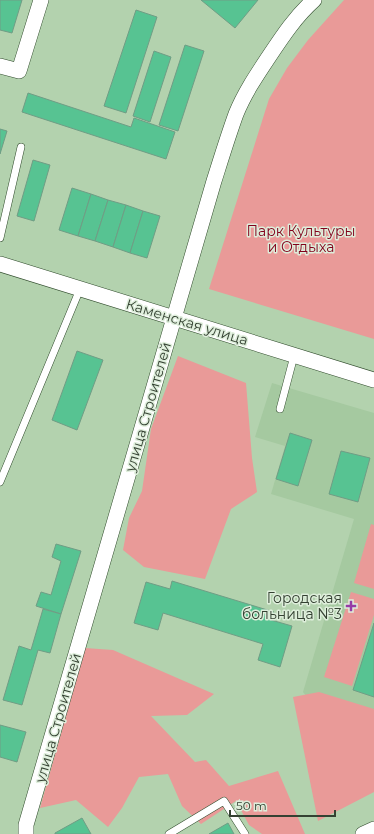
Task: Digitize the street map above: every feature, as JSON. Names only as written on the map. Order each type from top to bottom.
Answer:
[{"type":"street","points":[[0,66],[19,71],[41,0]]},
{"type":"street","name":"улица Строителей","points":[[26,834],[26,825],[214,181],[236,113],[250,84],[270,54],[304,9],[314,0]]},
{"type":"street","name":"Каменская улица","points":[[0,264],[374,380]]},
{"type":"street","points":[[364,834],[374,829]]},
{"type":"lane","points":[[0,238],[21,147]]},
{"type":"lane","points":[[0,482],[80,289]]},
{"type":"lane","points":[[280,408],[294,356]]},
{"type":"lane","points":[[169,834],[224,801],[244,834]]},
{"type":"shaded area","name":"Городская больница №3","points":[[272,383],[374,413],[374,777],[303,692],[354,519],[271,494],[285,446],[255,437]]},
{"type":"green space","name":"Парк Культуры и Отдыха","points":[[344,0],[374,0],[374,339],[209,289],[269,99],[287,68],[308,40]]},
{"type":"green space","points":[[178,356],[246,383],[252,458],[257,492],[231,509],[205,579],[144,567],[123,550],[129,518],[142,491],[151,429]]},
{"type":"green space","points":[[371,524],[374,525],[374,589],[354,583]]},
{"type":"green space","points":[[351,592],[374,599],[374,615],[352,686],[324,677]]},
{"type":"green space","points":[[85,648],[113,650],[214,694],[187,715],[151,716],[195,762],[206,760],[229,786],[278,771],[305,834],[262,834],[249,825],[236,801],[201,824],[182,806],[168,774],[139,777],[122,808],[108,827],[76,800],[40,808]]},
{"type":"green space","points":[[319,692],[374,709],[374,792],[318,821],[293,697]]},
{"type":"building","points":[[0,0],[22,0],[12,33],[0,30]]},
{"type":"building","points":[[201,0],[258,0],[235,28]]},
{"type":"building","points":[[136,10],[157,17],[126,113],[104,106]]},
{"type":"building","points":[[185,45],[204,51],[178,131],[159,125]]},
{"type":"building","points":[[154,51],[171,57],[150,122],[133,116]]},
{"type":"building","points":[[28,93],[131,127],[134,118],[175,132],[166,159],[22,112]]},
{"type":"building","points":[[0,129],[7,131],[0,154]]},
{"type":"building","points":[[33,160],[50,165],[34,221],[17,216]]},
{"type":"building","points":[[72,188],[91,194],[78,236],[59,230]]},
{"type":"building","points":[[91,194],[108,200],[95,241],[78,236]]},
{"type":"building","points":[[108,200],[126,205],[113,247],[95,241]]},
{"type":"building","points":[[126,205],[143,211],[130,253],[113,247]]},
{"type":"building","points":[[143,211],[160,216],[147,258],[130,253]]},
{"type":"building","points":[[77,351],[103,360],[77,430],[52,420]]},
{"type":"building","points":[[290,433],[312,440],[298,486],[276,479]]},
{"type":"building","points":[[341,451],[370,458],[358,502],[329,494]]},
{"type":"building","points":[[56,544],[81,551],[61,614],[36,606],[41,592],[51,595],[61,561],[52,557]]},
{"type":"building","points":[[172,581],[274,612],[271,620],[292,626],[280,667],[258,660],[263,644],[163,613],[158,630],[134,623],[146,582],[170,589]]},
{"type":"building","points":[[43,609],[61,614],[50,653],[38,650],[22,705],[3,700],[19,646],[31,650]]},
{"type":"building","points":[[374,623],[374,697],[353,690]]},
{"type":"building","points":[[0,725],[26,732],[17,762],[0,757]]},
{"type":"building","points":[[82,818],[91,834],[55,834],[55,833]]},
{"type":"building","points":[[228,823],[234,834],[209,834]]},
{"type":"place","name":"Городская больница №3","points":[[351,606]]}]
